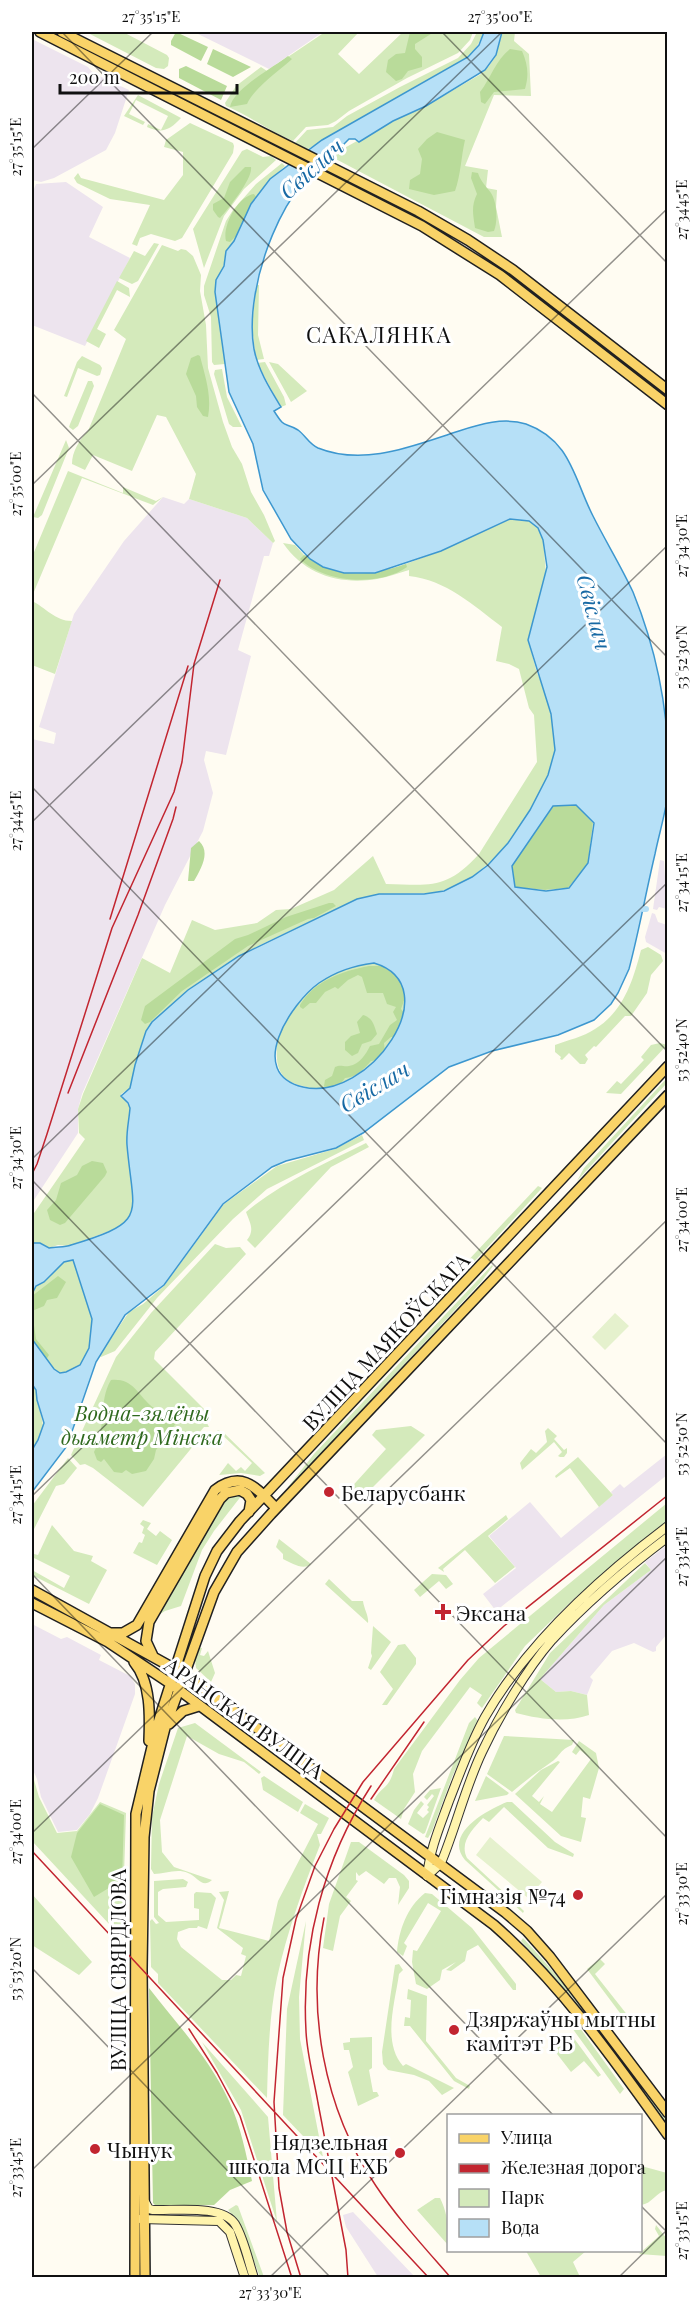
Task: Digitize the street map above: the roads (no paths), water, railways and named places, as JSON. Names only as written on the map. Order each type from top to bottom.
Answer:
[{"type":"main road","points":[[40,32],[277,145]]},
{"type":"main road","points":[[62,32],[334,174],[418,211],[468,240],[513,270],[668,390]]},
{"type":"main road","points":[[334,174],[500,275],[668,405]]},
{"type":"main road","points":[[547,312],[560,307]]},
{"type":"main road","name":"ВУЛІЦА МАЯКОЎСКАГА","points":[[175,1687],[205,1576],[224,1541],[524,1217],[668,1066]]},
{"type":"main road","name":"ВУЛІЦА МАЯКОЎСКАГА","points":[[180,1671],[214,1592],[237,1552],[276,1508],[668,1095]]},
{"type":"main road","points":[[524,1217],[538,1231]]},
{"type":"main road","points":[[112,1633],[123,1633],[137,1625],[214,1490],[224,1483],[246,1481],[276,1508]]},
{"type":"main road","points":[[153,1656],[146,1641],[149,1622],[220,1499],[226,1493],[240,1490],[251,1500],[249,1512]]},
{"type":"main road","points":[[427,1876],[429,1855],[465,1758],[486,1716],[531,1652],[578,1600],[668,1526]]},
{"type":"main road","points":[[427,1876],[441,1863],[481,1754],[498,1720],[532,1668],[551,1642],[582,1610],[668,1537]]},
{"type":"main road","name":"АРАНСКАЯ ВУЛІЦА","points":[[32,1590],[180,1671],[441,1863],[527,1931],[668,2113]]},
{"type":"main road","name":"АРАНСКАЯ ВУЛІЦА","points":[[32,1604],[108,1642],[175,1687],[494,1925],[533,1961],[603,2047],[668,2135]]},
{"type":"main road","points":[[128,1655],[142,1672],[144,1680],[150,1722],[148,1755]]},
{"type":"main road","name":"ВУЛІЦА СВЯРДЛОВА","points":[[135,2277],[140,2219],[145,2202],[142,1969],[144,1837],[150,1791],[175,1687]]},
{"type":"main road","name":"ВУЛІЦА СВЯРДЛОВА","points":[[145,2277],[140,2219],[135,1830],[148,1755],[175,1687]]},
{"type":"main road","points":[[165,1728],[183,1711],[199,1706]]},
{"type":"main road","points":[[320,1795],[329,1782]]},
{"type":"main road","points":[[145,2202],[153,2210],[213,2211],[226,2215],[234,2222],[239,2233],[254,2277]]},
{"type":"main road","points":[[140,2219],[213,2220],[225,2225],[230,2232],[245,2277]]},
{"type":"water","name":"Свіслач","points":[[484,32],[502,32],[496,55],[485,70],[426,106],[393,121],[359,142],[349,139],[344,144],[344,149],[322,162],[303,182],[286,207],[272,235],[262,265],[255,295],[252,324],[254,349],[261,372],[281,407],[274,411],[283,423],[298,430],[318,448],[336,453],[372,455],[407,448],[467,428],[509,421],[526,424],[541,431],[562,450],[633,592],[650,641],[665,715],[667,800],[629,969],[611,1004],[594,1020],[558,1035],[492,1051],[449,1067],[363,1133],[336,1148],[272,1167],[223,1204],[164,1285],[125,1315],[96,1362],[67,1446],[32,1492],[32,1450],[44,1423],[36,1390],[32,1384],[32,1339],[54,1369],[60,1373],[66,1372],[80,1365],[89,1348],[92,1319],[73,1260],[64,1262],[44,1282],[36,1286],[32,1294],[32,1243],[40,1243],[49,1248],[68,1246],[114,1229],[125,1222],[131,1213],[133,1202],[127,1140],[130,1108],[121,1096],[130,1088],[146,1031],[152,1022],[188,990],[239,956],[357,899],[379,894],[424,894],[444,891],[472,877],[488,865],[508,843],[530,810],[548,775],[555,750],[551,714],[528,640],[547,567],[543,540],[538,528],[529,521],[510,519],[441,551],[375,573],[344,573],[323,567],[310,559],[291,539],[263,490],[253,444],[229,392],[215,292],[216,280],[224,266],[226,251],[234,241],[251,204],[270,179],[322,140],[468,57],[479,45]],"holes":[[[576,805],[594,823],[588,863],[569,888],[546,891],[515,887],[512,866],[553,806]],[[374,963],[395,976],[404,994],[402,1017],[392,1040],[375,1061],[353,1078],[328,1087],[303,1087],[286,1079],[277,1068],[275,1053],[286,1021],[297,1006],[319,983],[332,975]]]},
{"type":"railway","points":[[32,1174],[47,1134],[112,928],[174,792],[182,762],[194,664],[220,580]]},
{"type":"railway","points":[[110,919],[188,666]]},
{"type":"railway","points":[[68,1093],[138,915],[176,807]]},
{"type":"railway","points":[[301,2278],[287,2232],[279,2188],[274,2102],[283,1978],[296,1919],[315,1866],[334,1829],[363,1782],[468,1660],[504,1626],[668,1495]]},
{"type":"railway","points":[[371,1799],[424,1722]]},
{"type":"railway","points":[[348,2278],[346,2250],[308,2049],[305,1998],[312,1934],[328,1873],[340,1843],[371,1786]]},
{"type":"railway","points":[[32,1851],[429,2278]]},
{"type":"railway","points":[[324,1918],[317,1987],[319,2022],[323,2057],[343,2124],[358,2156],[384,2198],[451,2278]]},
{"type":"railway","points":[[189,2029],[217,2073],[240,2116],[292,2278]]},
{"type":"place","name":"Беларусбанк","points":[[329,1492]]},
{"type":"place","name":"Эксана","points":[[443,1612]]},
{"type":"place","name":"Гімназія №74","points":[[578,1895]]},
{"type":"place","name":"Дзяржаўны мытны камітэт РБ","points":[[454,2030]]},
{"type":"place","name":"Чынук","points":[[95,2149]]},
{"type":"place","name":"Нядзельная школа МСЦ ЕХБ","points":[[400,2153]]},
{"type":"district","name":"САКАЛЯНКА","points":[[379,334]]},
{"type":"park label","name":"Водна-зялёны дыяметр Мінска","points":[[142,1424]]}]
